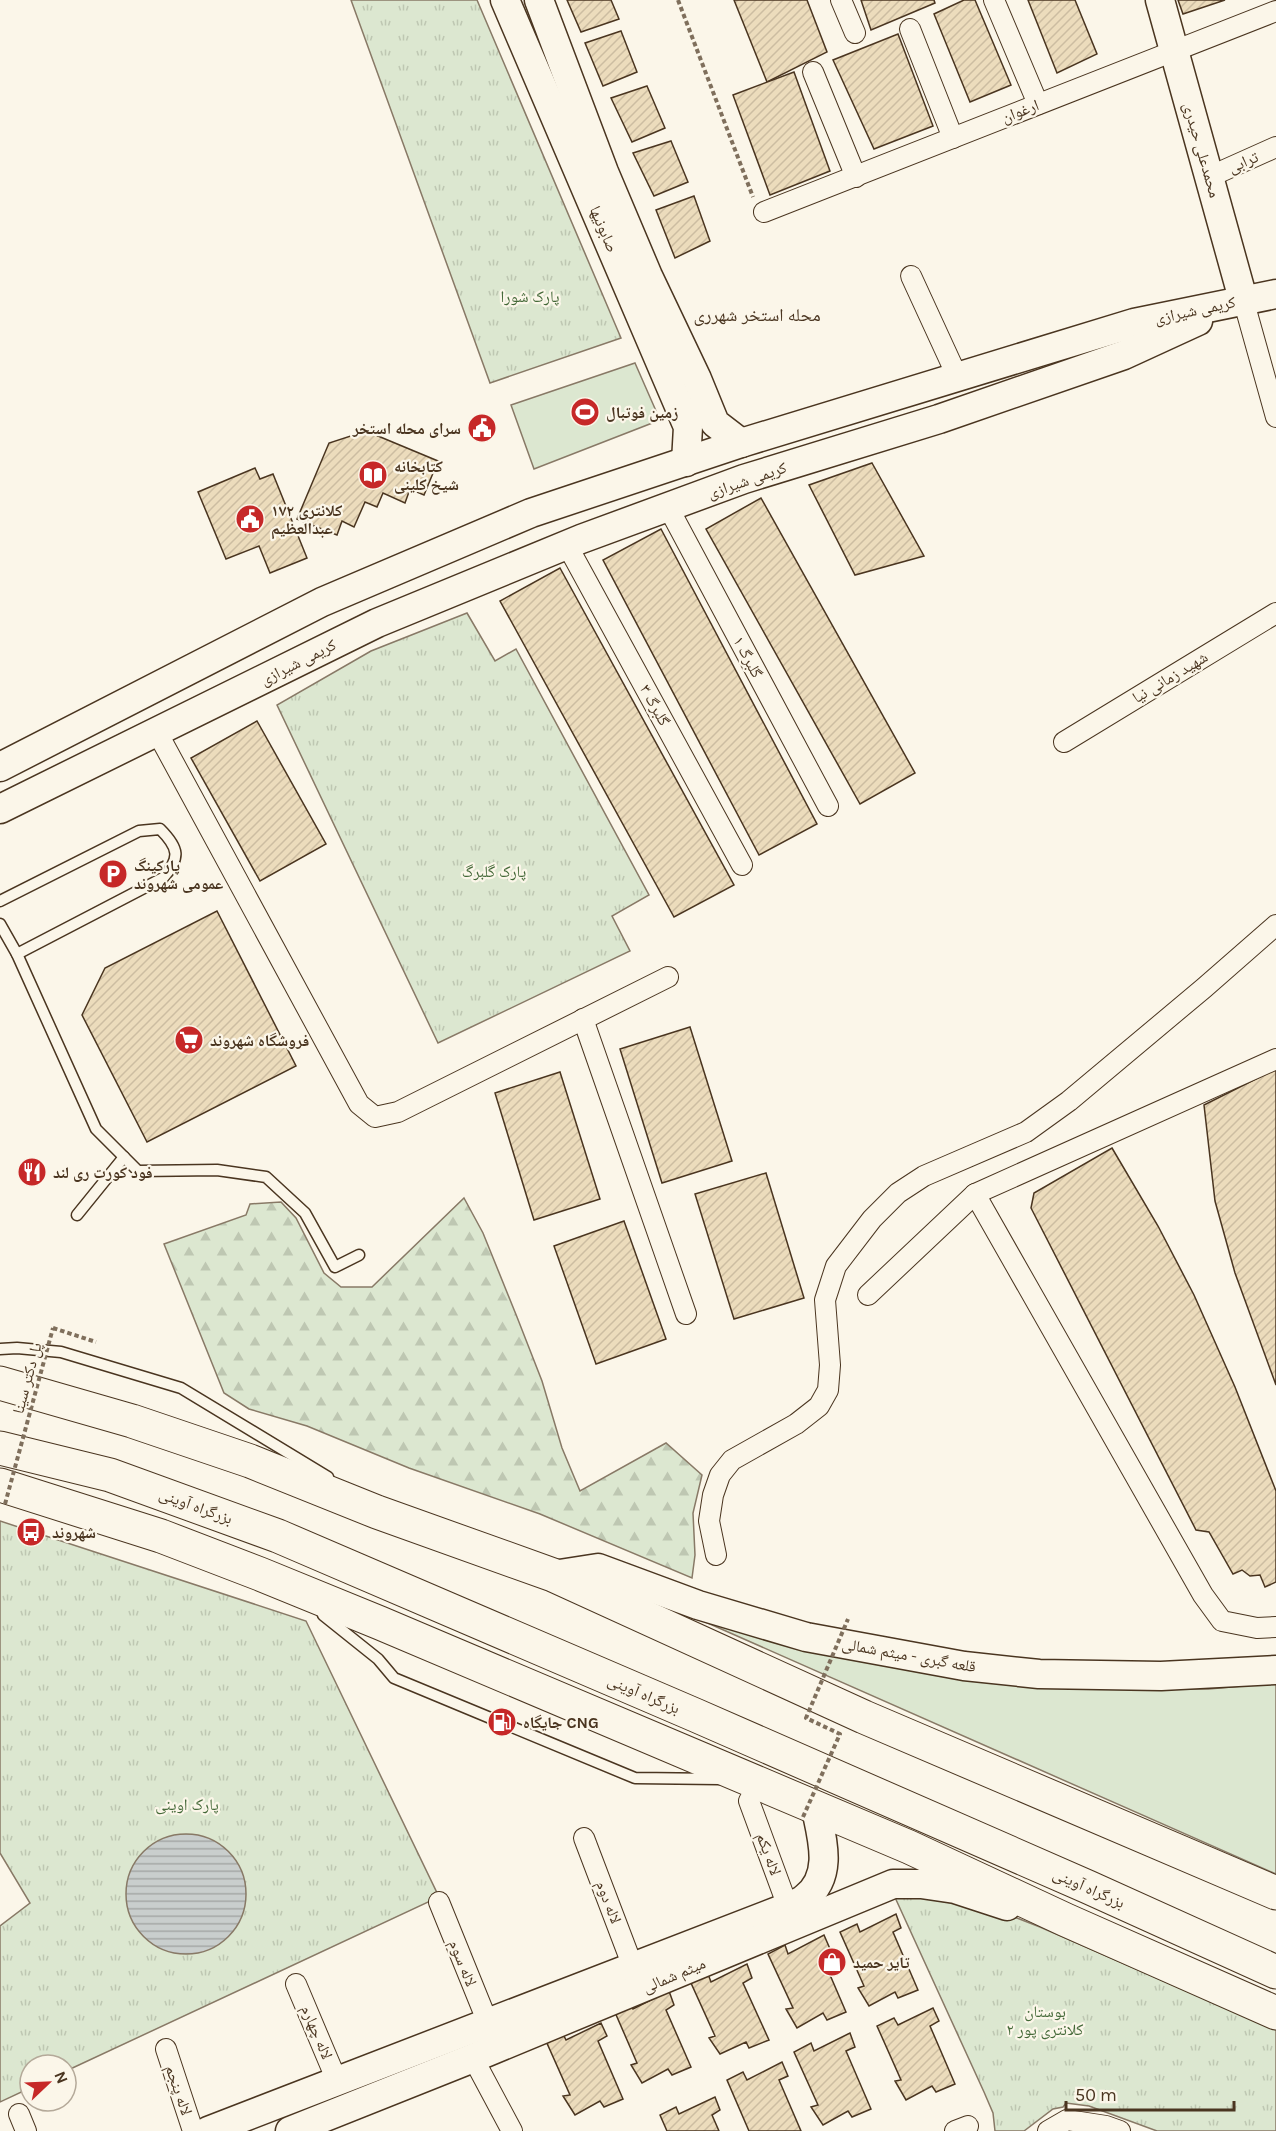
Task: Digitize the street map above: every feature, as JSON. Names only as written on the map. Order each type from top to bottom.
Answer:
[{"type":"highway","points":[[0,1383],[132,1421],[239,1457],[377,1512],[553,1575],[864,1717],[1276,1893]]},
{"type":"highway","name":"بزرگراه آوینی","points":[[0,1448],[110,1475],[278,1536],[695,1715],[1276,1972]]},
{"type":"highway","points":[[2,1494],[161,1536],[391,1627],[748,1791],[909,1847],[1066,1920],[1276,2013]]},
{"type":"street","name":"صابونیها","points":[[505,0],[686,385],[716,423],[741,443]]},
{"type":"street","name":"صابونیها","points":[[539,0],[604,172],[648,276],[686,385],[688,427],[686,462]]},
{"type":"street","points":[[842,0],[855,33]]},
{"type":"street","points":[[994,0],[1038,104]]},
{"type":"street","name":"محمدعلی حیدری","points":[[1160,0],[1243,299]]},
{"type":"street","name":"ارغوان","points":[[764,212],[1276,11]]},
{"type":"street","points":[[910,29],[953,138]]},
{"type":"street","points":[[813,72],[856,177]]},
{"type":"street","name":"ترابی","points":[[1209,177],[1276,147]]},
{"type":"street","points":[[911,276],[957,376]]},
{"type":"street","points":[[1276,294],[1243,299],[1276,417]]},
{"type":"street","name":"کریمی شیرازی","points":[[0,767],[322,602],[531,513],[741,443],[957,376],[1134,323],[1243,299]]},
{"type":"street","name":"کریمی شیرازی","points":[[0,810],[377,622],[668,507],[1124,356],[1243,299]]},
{"type":"street","name":"گلبرگ ۱","points":[[668,507],[828,807]]},
{"type":"street","name":"گلبرگ ۳","points":[[567,545],[742,865]]},
{"type":"street","name":"شهید زمانی نیا","points":[[1064,742],[1276,613]]},
{"type":"street","points":[[265,631],[285,669]]},
{"type":"street","points":[[157,732],[358,1104],[375,1117],[398,1112],[668,976]]},
{"type":"street","points":[[716,1555],[710,1521],[712,1495],[720,1475],[732,1460],[796,1424],[819,1406],[828,1390],[830,1365],[825,1300],[836,1266],[872,1219],[898,1193],[924,1176],[1026,1132],[1069,1101],[1204,988],[1276,924]]},
{"type":"street","points":[[583,1019],[686,1314]]},
{"type":"street","points":[[868,1295],[975,1194],[1276,1059]]},
{"type":"street","points":[[975,1194],[1203,1595],[1222,1621],[1257,1628],[1276,1627]]},
{"type":"street","name":"قلعه گبری - میثم شمالی","points":[[553,1575],[598,1568],[698,1605],[806,1637],[964,1666],[1039,1674],[1161,1676],[1276,1670]]},
{"type":"street","name":"لاله یکم","points":[[748,1791],[788,1907]]},
{"type":"street","name":"میثم شمالی","points":[[208,2131],[788,1907],[805,1898],[819,1883],[824,1863],[822,1842],[809,1813]]},
{"type":"street","name":"لاله دوم","points":[[584,1838],[633,1967]]},
{"type":"street","name":"میثم شمالی","points":[[290,2131],[353,2120],[473,2058],[893,1884],[921,1884],[955,1889],[1002,1904],[1066,1920]]},
{"type":"street","name":"لاله سوم","points":[[439,1902],[488,2023]]},
{"type":"street","name":"لاله چهارم","points":[[296,1984],[337,2081]]},
{"type":"street","name":"لاله پنجم","points":[[166,2049],[193,2131]]},
{"type":"street","points":[[473,2058],[513,2131]]},
{"type":"street","points":[[337,2081],[353,2120]]},
{"type":"street","points":[[1048,2131],[1067,2120],[1106,2126],[1120,2131]]},
{"type":"lane","points":[[0,901],[139,831],[160,829],[170,839],[177,853],[173,867],[163,878],[16,954]]},
{"type":"lane","points":[[0,924],[96,1129],[138,1171],[216,1170],[266,1177],[305,1214],[335,1267],[359,1255]]},
{"type":"lane","points":[[77,1215],[124,1157]]},
{"type":"lane","points":[[0,1348],[62,1353],[181,1388],[338,1484],[377,1512]]},
{"type":"lane","points":[[260,1574],[333,1621],[378,1659],[394,1678],[635,1778],[748,1791]]},
{"type":"path","points":[[678,0],[756,203],[764,212]]},
{"type":"path","name":"پل دکتر سینا","points":[[2,1494],[53,1328],[96,1342]]},
{"type":"path","points":[[809,1813],[840,1734],[806,1718],[848,1619]]},
{"type":"green space","name":"پارک شورا","points":[[351,0],[477,0],[621,338],[490,383]]},
{"type":"green space","name":"زمین فوتبال","points":[[635,363],[660,420],[534,469],[511,405]]},
{"type":"green space","name":"پارک گلبرگ","points":[[467,613],[495,661],[516,649],[649,895],[612,916],[630,951],[438,1043],[277,705],[371,651]]},
{"type":"green space","points":[[464,1198],[483,1233],[517,1317],[542,1381],[562,1448],[580,1491],[666,1443],[702,1475],[693,1513],[695,1555],[692,1578],[540,1514],[409,1468],[307,1426],[249,1409],[224,1393],[164,1244],[246,1215],[250,1204],[281,1202],[296,1218],[324,1273],[341,1287],[372,1287]]},
{"type":"green space","name":"پارک اوینی","points":[[0,1521],[306,1621],[439,1897],[78,2065],[78,2053],[18,2053],[18,2094],[0,2102],[0,1926],[30,1903],[0,1853]]},
{"type":"green space","points":[[685,1613],[1069,1688],[1209,1689],[1276,1683],[1276,1874]]},
{"type":"green space","name":"بوستان کلانتری پور ۲","points":[[893,1893],[999,1911],[1276,2030],[1276,2131],[1157,2131],[1089,2106],[1066,2103],[1063,2107],[1053,2109],[1024,2131],[995,2131],[993,2113],[984,2092]]},
{"type":"shaded area","points":[[186,1834],[209,1838],[229,1851],[242,1871],[246,1894],[242,1917],[229,1937],[209,1950],[186,1954],[163,1950],[143,1937],[130,1917],[126,1894],[130,1871],[143,1851],[163,1838]]},
{"type":"building","points":[[567,0],[611,0],[619,19],[581,32]]},
{"type":"building","points":[[734,0],[807,0],[827,52],[767,82]]},
{"type":"building","points":[[861,0],[934,0],[935,3],[871,30]]},
{"type":"building","points":[[964,0],[975,0],[1011,85],[970,102],[934,14]]},
{"type":"building","points":[[1028,0],[1075,0],[1097,54],[1057,73]]},
{"type":"building","points":[[1178,0],[1225,0],[1183,14]]},
{"type":"building","points":[[621,31],[637,72],[603,86],[585,43]]},
{"type":"building","points":[[898,34],[933,126],[874,149],[833,60]]},
{"type":"building","points":[[794,72],[830,171],[770,195],[733,95]]},
{"type":"building","points":[[647,86],[665,128],[632,142],[611,98]]},
{"type":"building","points":[[671,141],[688,182],[654,196],[633,153]]},
{"type":"building","points":[[694,196],[710,241],[675,258],[656,210]]},
{"type":"building","name":"کتابخانه شیخ کلینی","points":[[366,431],[438,461],[424,495],[410,489],[405,503],[383,493],[377,507],[365,502],[354,527],[342,521],[337,535],[297,519],[329,443]]},
{"type":"building","points":[[872,463],[924,556],[855,575],[809,485]]},
{"type":"building","name":"کلانتری ۱۷۲ عبدالعظیم","points":[[255,468],[260,479],[273,474],[307,558],[270,573],[259,546],[226,559],[198,492]]},
{"type":"building","points":[[761,498],[915,773],[860,804],[706,529]]},
{"type":"building","points":[[661,529],[817,824],[759,855],[603,560]]},
{"type":"building","points":[[560,568],[734,885],[674,917],[500,601]]},
{"type":"building","points":[[257,721],[326,844],[260,881],[191,758]]},
{"type":"building","name":"فروشگاه شهروند","points":[[217,911],[296,1066],[147,1142],[82,1015],[105,968]]},
{"type":"building","points":[[690,1027],[732,1161],[662,1183],[620,1049]]},
{"type":"building","points":[[1276,1071],[1276,1385],[1235,1273],[1215,1201],[1204,1105]]},
{"type":"building","points":[[560,1072],[600,1199],[534,1220],[495,1093]]},
{"type":"building","points":[[1112,1148],[1158,1226],[1194,1295],[1235,1387],[1276,1491],[1276,1582],[1265,1587],[1260,1575],[1250,1576],[1242,1570],[1233,1574],[1209,1532],[1196,1530],[1031,1208],[1034,1193]]},
{"type":"building","points":[[766,1173],[804,1298],[734,1319],[695,1194]]},
{"type":"building","points":[[624,1221],[666,1339],[596,1364],[554,1246]]},
{"type":"building","points":[[896,1914],[901,1928],[893,1932],[918,1990],[898,1998],[895,1992],[869,2006],[858,1988],[864,1986],[840,1932],[857,1924],[860,1932]]},
{"type":"building","points":[[824,1935],[830,1949],[821,1954],[846,2012],[827,2020],[823,2013],[797,2028],[786,2009],[793,2008],[768,1954],[785,1945],[788,1954]]},
{"type":"building","points":[[747,1964],[752,1978],[743,1983],[769,2040],[749,2048],[746,2042],[720,2054],[709,2038],[715,2036],[691,1983],[708,1974],[711,1982]]},
{"type":"building","points":[[669,1991],[674,2005],[666,2010],[691,2067],[672,2075],[668,2069],[642,2083],[631,2065],[637,2063],[614,2010],[630,2001],[633,2009]]},
{"type":"building","points":[[933,2008],[939,2021],[930,2026],[955,2084],[936,2092],[932,2086],[906,2100],[895,2081],[901,2080],[877,2026],[894,2018],[898,2025]]},
{"type":"building","points":[[601,2023],[607,2036],[598,2041],[623,2099],[604,2107],[600,2101],[575,2115],[563,2096],[570,2095],[546,2041],[562,2032],[566,2040]]},
{"type":"building","points":[[850,2033],[855,2047],[846,2051],[871,2109],[852,2117],[848,2111],[823,2125],[811,2107],[818,2105],[794,2052],[811,2043],[814,2051]]},
{"type":"building","points":[[782,2062],[788,2076],[779,2080],[801,2131],[749,2131],[727,2080],[743,2072],[747,2080]]},
{"type":"building","points":[[715,2097],[720,2110],[712,2115],[719,2131],[667,2131],[660,2115],[676,2107],[679,2114]]},
{"type":"place","name":"زمین فوتبال","points":[[585,412]]},
{"type":"place","name":"سرای محله استخر","points":[[482,428]]},
{"type":"place","name":"کتابخانه شیخ کلینی","points":[[373,475]]},
{"type":"place","name":"کلانتری ۱۷۲ عبدالعظیم","points":[[250,519]]},
{"type":"place","name":"پارکینگ عمومی شهروند","points":[[113,874]]},
{"type":"place","name":"فروشگاه شهروند","points":[[189,1040]]},
{"type":"place","name":"فود کورت ری لند","points":[[32,1172]]},
{"type":"place","name":"شهروند","points":[[31,1532]]},
{"type":"place","name":"جایگاه CNG","points":[[502,1722]]},
{"type":"place","name":"تایر حمید","points":[[832,1962]]},
{"type":"district","name":"محله استخر شهرری","points":[[757,315]]}]
